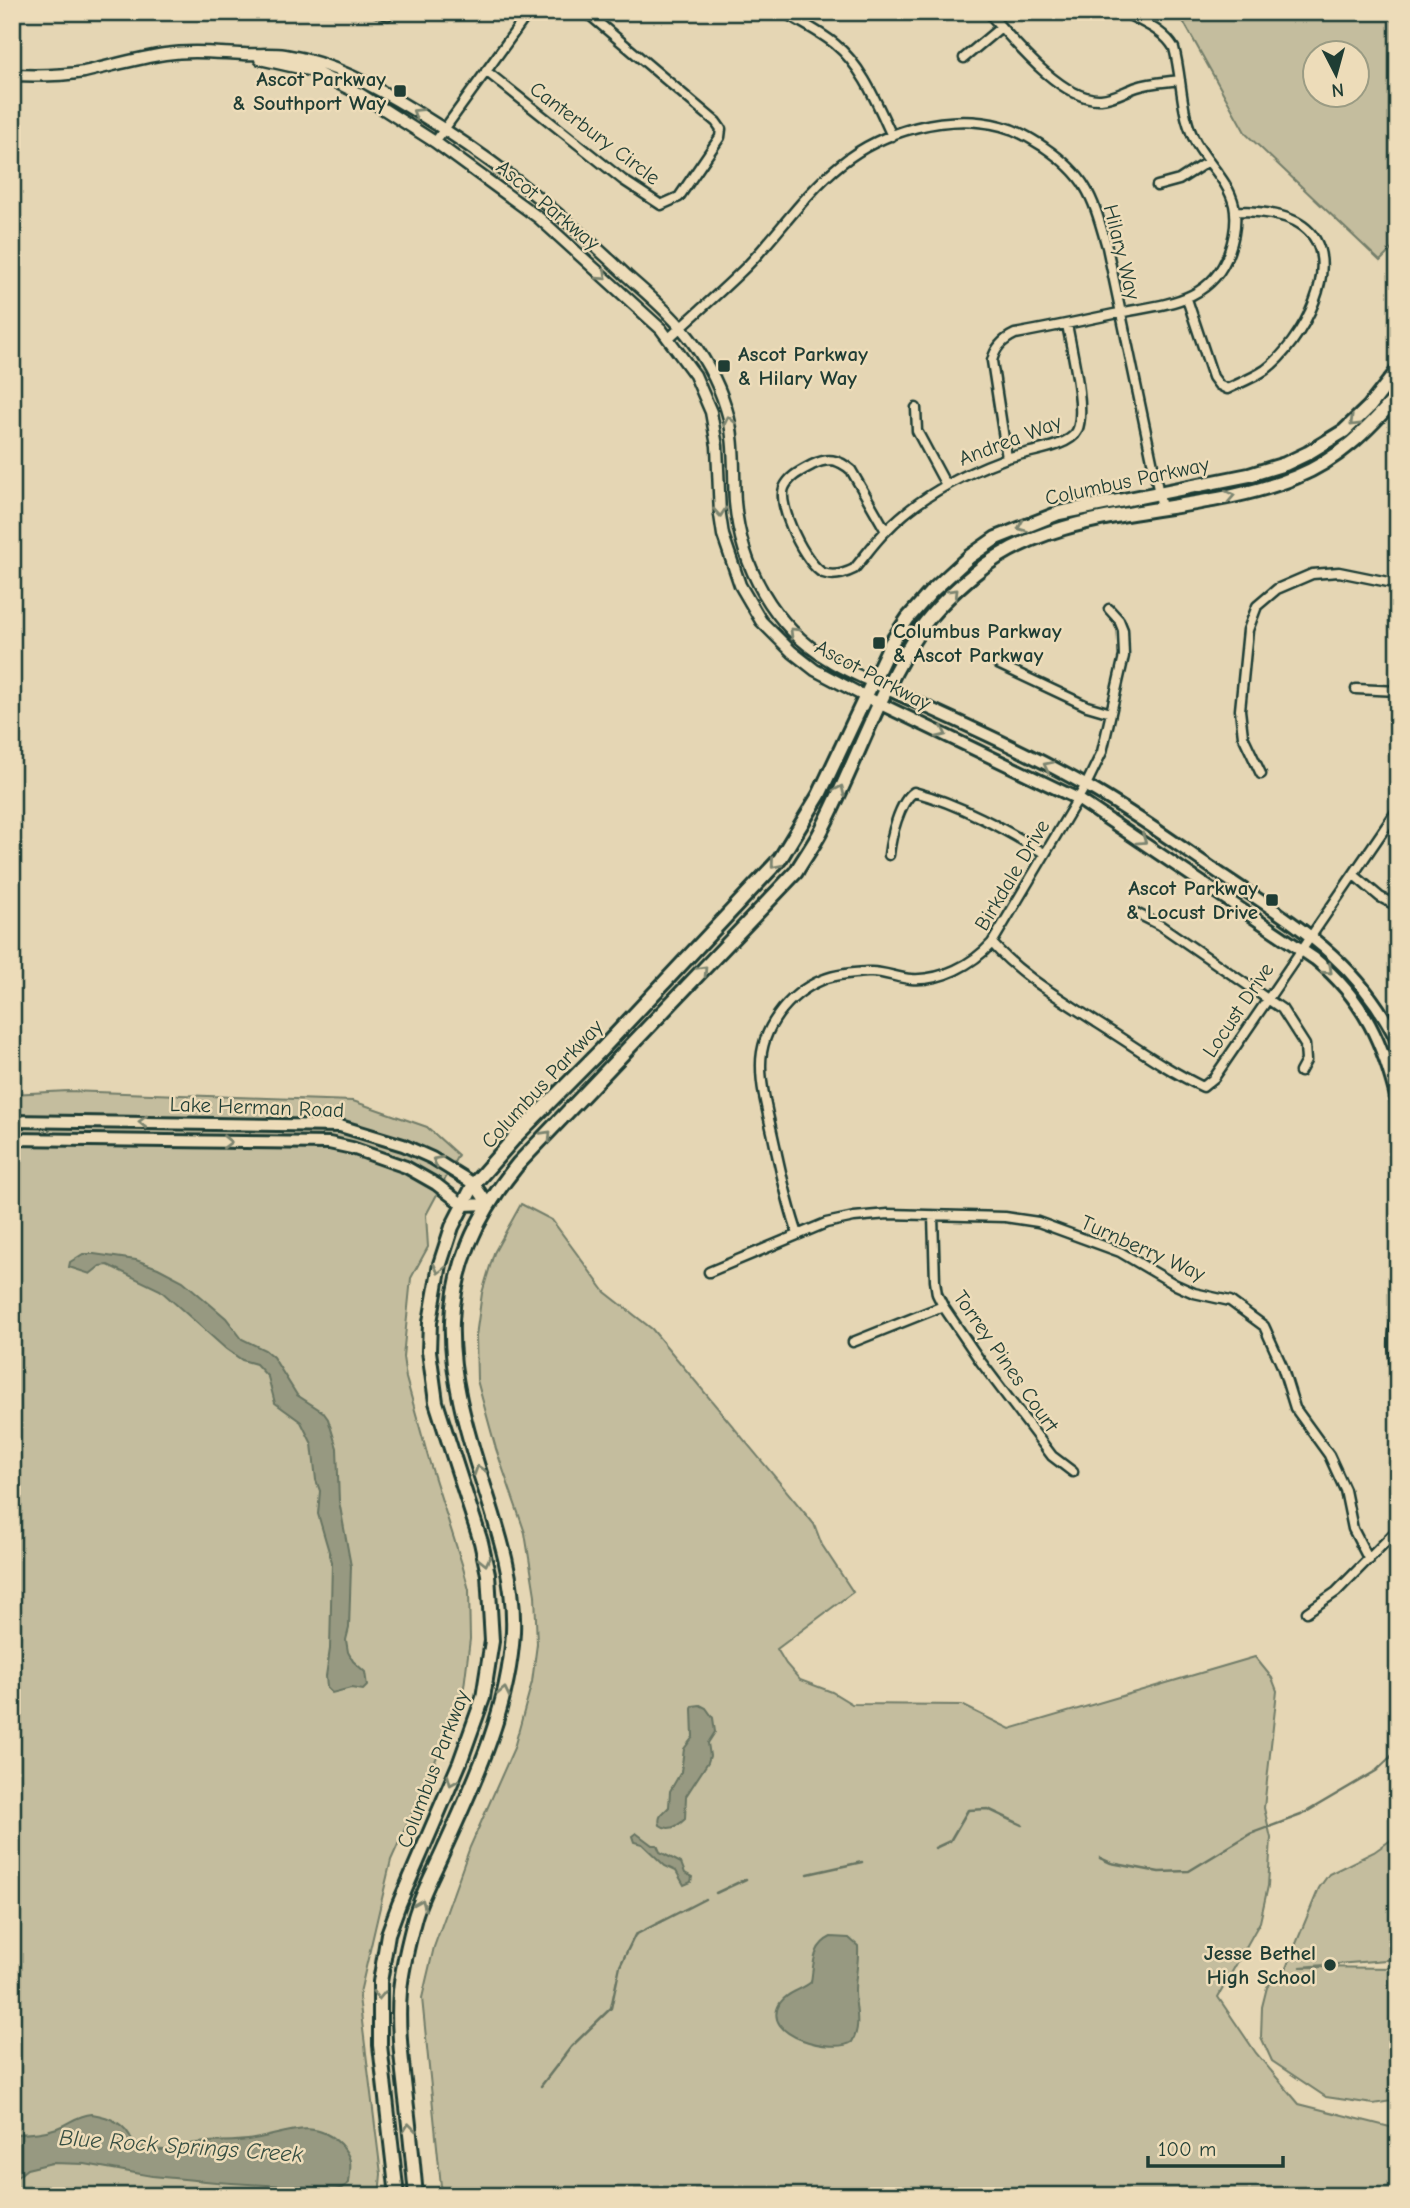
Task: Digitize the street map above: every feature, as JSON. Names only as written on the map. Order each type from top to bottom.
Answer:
[{"type":"main road","name":"Columbus Parkway","points":[[397,2196],[380,2045],[380,1982],[388,1934],[460,1762],[483,1698],[492,1641],[488,1574],[481,1542],[436,1402],[429,1351],[430,1322],[440,1265],[452,1227],[474,1184],[517,1135],[602,1049],[780,859],[819,795],[891,643],[931,592],[969,557],[996,538],[1059,513],[1249,475],[1285,464],[1344,431],[1369,407],[1398,370]]},
{"type":"main road","name":"Columbus Parkway","points":[[416,2196],[400,2038],[402,1968],[416,1913],[491,1737],[505,1695],[513,1630],[509,1575],[500,1536],[462,1412],[452,1360],[453,1306],[459,1275],[478,1222],[488,1204],[519,1164],[796,872],[821,832],[902,659],[924,625],[976,572],[1003,554],[1049,533],[1226,497],[1296,477],[1343,451],[1369,428],[1398,395]]},
{"type":"main road","name":"Ascot Parkway","points":[[872,682],[1086,785],[1311,936],[1341,961],[1354,976],[1378,1006],[1398,1043]]},
{"type":"main road","name":"Ascot Parkway","points":[[866,696],[1078,799],[1301,949],[1333,974],[1363,1011],[1385,1057],[1398,1105]]},
{"type":"main road","name":"Lake Herman Road","points":[[12,1121],[340,1126],[403,1145],[432,1158],[474,1184],[488,1204]]},
{"type":"main road","name":"Lake Herman Road","points":[[12,1139],[329,1143],[406,1167],[436,1184],[463,1205]]},
{"type":"main road","points":[[463,1205],[488,1204]]},
{"type":"street","points":[[377,12],[388,15],[390,12]]},
{"type":"street","points":[[435,142],[529,12]]},
{"type":"street","name":"Canterbury Circle","points":[[486,71],[623,180],[661,205],[670,203],[679,197],[686,187],[720,137],[721,129],[586,12]]},
{"type":"street","points":[[783,12],[842,50],[872,94],[892,136]]},
{"type":"street","points":[[988,12],[1042,70],[1058,83],[1091,99],[1108,98],[1149,83],[1180,80]]},
{"type":"street","points":[[1007,458],[993,374],[994,353],[1002,341],[1015,334],[1160,307],[1186,299],[1210,282],[1226,261],[1234,233],[1235,211],[1227,187],[1207,162],[1187,123],[1177,58],[1169,39],[1124,12]]},
{"type":"street","points":[[964,58],[1001,27]]},
{"type":"street","name":"Ascot Parkway","points":[[12,75],[43,76],[81,72],[165,54],[200,51],[284,55],[321,64],[379,90],[444,129],[539,196],[681,327],[706,363],[726,408],[734,444],[737,522],[753,577],[770,605],[804,642],[829,660],[872,682]]},
{"type":"street","name":"Ascot Parkway","points":[[243,54],[313,71],[360,94],[435,142],[539,218],[669,338],[695,375],[711,412],[718,456],[723,535],[740,585],[761,621],[792,652],[825,676],[866,696]]},
{"type":"street","name":"Hilary Way","points":[[669,338],[747,266],[841,164],[859,152],[892,136],[925,126],[949,122],[1000,125],[1026,135],[1059,157],[1086,187],[1107,247],[1162,508]]},
{"type":"street","points":[[1157,187],[1179,180],[1207,162]]},
{"type":"street","points":[[1186,299],[1213,377],[1219,385],[1227,389],[1266,369],[1280,357],[1303,324],[1312,306],[1321,273],[1322,260],[1312,237],[1302,226],[1285,218],[1235,211]]},
{"type":"street","name":"Andrea Way","points":[[886,531],[851,470],[844,463],[829,459],[821,461],[792,477],[784,487],[782,497],[788,518],[812,563],[826,574],[839,575],[854,569],[886,531],[906,513],[946,485],[1007,458],[1065,442],[1076,433],[1080,421],[1080,403],[1068,324]]},
{"type":"street","points":[[916,408],[917,431],[946,485]]},
{"type":"street","points":[[1261,774],[1242,736],[1240,710],[1248,630],[1257,606],[1278,589],[1312,574],[1339,572],[1398,584]]},
{"type":"street","name":"Birkdale Drive","points":[[798,1234],[788,1204],[761,1068],[762,1051],[775,1019],[804,989],[824,979],[872,972],[911,979],[936,977],[972,962],[992,943],[1078,799],[1102,752],[1124,656],[1119,620],[1108,609]]},
{"type":"street","points":[[998,664],[1087,706],[1111,713]]},
{"type":"street","points":[[1356,689],[1398,691]]},
{"type":"street","points":[[889,855],[895,825],[909,795],[914,792],[929,796],[1004,830],[1044,853]]},
{"type":"street","name":"Locust Drive","points":[[992,943],[1006,960],[1035,982],[1154,1060],[1203,1087],[1214,1078],[1398,808]]},
{"type":"street","points":[[1354,875],[1380,897],[1397,906]]},
{"type":"street","points":[[1136,913],[1160,925],[1282,1009],[1305,1045],[1306,1061],[1300,1072]]},
{"type":"street","name":"Turnberry Way","points":[[709,1272],[826,1223],[888,1214],[1005,1217],[1038,1222],[1120,1252],[1176,1285],[1194,1293],[1230,1301],[1264,1326],[1282,1366],[1295,1408],[1329,1455],[1345,1490],[1353,1529],[1369,1560]]},
{"type":"street","name":"Torrey Pines Court","points":[[933,1216],[935,1281],[943,1306],[981,1362],[1052,1456],[1073,1472]]},
{"type":"street","points":[[853,1342],[943,1306]]},
{"type":"street","points":[[1398,1314],[1393,1331],[1393,1358],[1398,1384]]},
{"type":"street","points":[[1307,1612],[1336,1592],[1398,1529]]},
{"type":"shaded area","points":[[1178,12],[1398,12],[1398,243],[1380,261],[1246,134]]},
{"type":"shaded area","points":[[68,1091],[353,1101],[427,1127],[458,1155],[426,1215],[428,1247],[411,1278],[403,1357],[406,1378],[428,1457],[469,1590],[470,1639],[464,1687],[434,1764],[391,1860],[359,1997],[381,2174],[379,2196],[12,2196],[12,1094]]},
{"type":"shaded area","points":[[521,1204],[552,1220],[605,1292],[652,1329],[814,1524],[822,1545],[853,1592],[777,1649],[800,1680],[832,1692],[852,1704],[962,1705],[1010,1729],[1255,1657],[1272,1678],[1277,1691],[1264,1808],[1271,1838],[1268,1886],[1260,1922],[1218,1997],[1256,2053],[1299,2104],[1398,2129],[1398,2196],[442,2196],[422,1998],[434,1947],[470,1847],[514,1748],[532,1682],[537,1644],[535,1595],[525,1533],[496,1449],[477,1380],[476,1336],[482,1293],[494,1253]]},
{"type":"shaded area","points":[[83,1254],[136,1260],[183,1281],[226,1318],[242,1339],[273,1357],[297,1395],[323,1412],[328,1419],[337,1448],[339,1501],[351,1566],[349,1628],[346,1640],[353,1661],[365,1672],[367,1686],[363,1690],[351,1688],[332,1693],[327,1688],[332,1562],[318,1514],[320,1491],[312,1444],[301,1422],[275,1403],[268,1377],[256,1364],[242,1360],[226,1349],[160,1290],[108,1265],[100,1266],[90,1274],[69,1267],[70,1262]]},
{"type":"shaded area","points":[[693,1706],[706,1708],[713,1718],[715,1732],[708,1743],[710,1756],[686,1796],[685,1819],[676,1826],[667,1828],[660,1825],[659,1819],[669,1807],[670,1791],[681,1772],[684,1749],[693,1737]]},
{"type":"shaded area","points":[[636,1833],[652,1845],[657,1845],[660,1852],[681,1863],[685,1873],[692,1877],[691,1882],[684,1885],[676,1871],[665,1866],[642,1844],[634,1842],[632,1836]]},
{"type":"shaded area","name":"Jesse Bethel High School","points":[[1398,1835],[1398,1959],[1300,1967],[1398,1968],[1398,2100],[1373,2104],[1326,2097],[1272,2061],[1261,2037],[1262,2007],[1267,1987],[1286,1968],[1319,1888],[1329,1874],[1374,1852]]},
{"type":"shaded area","points":[[831,1937],[849,1938],[858,1946],[858,1958],[855,2036],[852,2042],[831,2046],[802,2040],[789,2033],[780,2025],[776,2015],[783,1999],[811,1982],[817,1950]]},
{"type":"shaded area","points":[[92,2114],[117,2122],[133,2142],[160,2150],[198,2143],[246,2140],[299,2129],[320,2131],[340,2144],[347,2153],[350,2166],[349,2183],[342,2188],[330,2190],[152,2176],[85,2164],[52,2163],[27,2169],[12,2181],[12,2134],[52,2130]]},
{"type":"waterway","name":"Blue Rock Springs Creek","points":[[1100,1858],[1111,1863],[1159,1872],[1189,1871],[1250,1834],[1301,1815],[1376,1771],[1398,1750]]},
{"type":"waterway","name":"Blue Rock Springs Creek","points":[[935,1848],[950,1841],[968,1810],[988,1809],[1022,1825]]},
{"type":"waterway","name":"Blue Rock Springs Creek","points":[[808,1874],[862,1862]]},
{"type":"waterway","name":"Blue Rock Springs Creek","points":[[716,1893],[746,1879]]},
{"type":"waterway","name":"Blue Rock Springs Creek","points":[[541,2086],[571,2047],[611,2008],[620,1966],[635,1935],[705,1899]]},
{"type":"place","name":"Ascot Parkway & Southport Way","points":[[400,91]]},
{"type":"place","name":"Ascot Parkway & Hilary Way","points":[[724,366]]},
{"type":"place","name":"Columbus Parkway & Ascot Parkway","points":[[879,643]]},
{"type":"place","name":"Ascot Parkway & Locust Drive","points":[[1272,900]]},
{"type":"place","name":"Jesse Bethel High School","points":[[1330,1965]]}]
